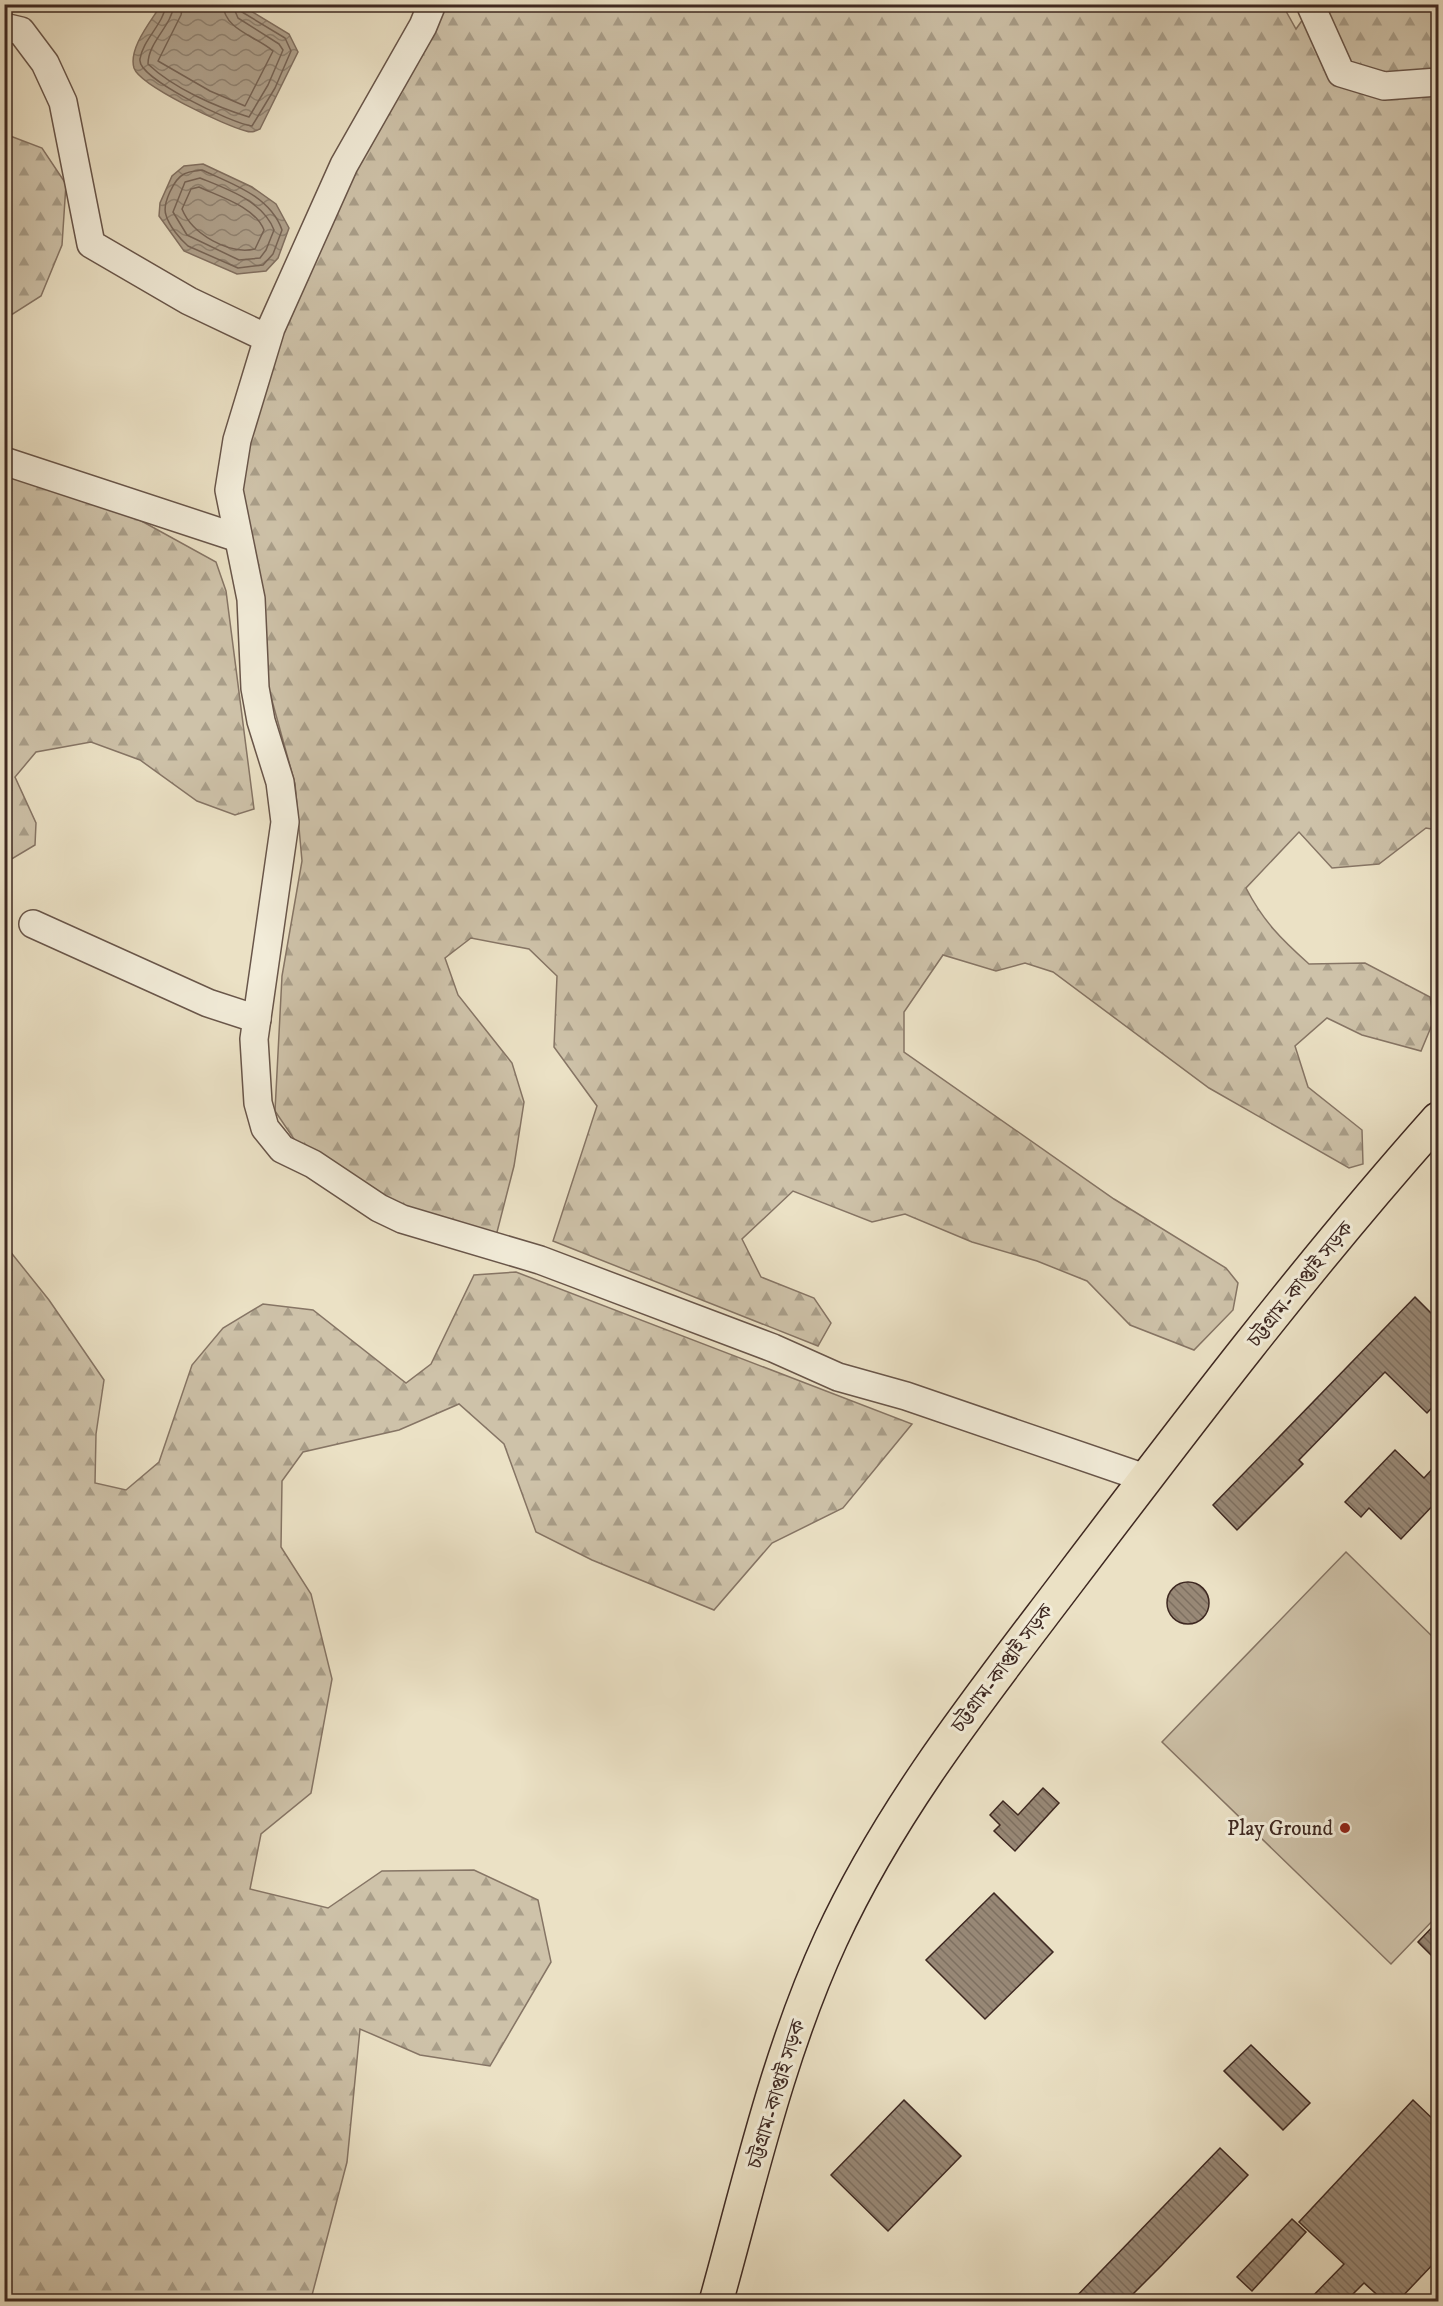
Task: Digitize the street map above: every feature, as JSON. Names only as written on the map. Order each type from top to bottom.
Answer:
[{"type":"main road","name":"চট্টগ্রাম-কাপ্তাই সড়ক","points":[[716,2301],[793,2031],[831,1938],[866,1870],[908,1798],[957,1727],[1145,1478],[1271,1318],[1438,1119]]},
{"type":"street","points":[[432,4],[423,26],[344,165],[267,338],[237,440],[229,490],[251,599],[255,688],[261,721],[280,782],[285,822],[254,1039],[258,1103],[265,1128],[282,1149],[313,1164],[379,1208],[402,1219],[540,1260],[773,1348],[838,1377],[906,1396],[1145,1478]]},
{"type":"street","points":[[1310,4],[1341,73],[1384,86],[1438,82]]},
{"type":"street","points":[[4,27],[21,31],[45,63],[63,102],[91,244],[189,301],[267,338]]},
{"type":"street","points":[[4,461],[238,538]]},
{"type":"street","points":[[33,924],[208,1003],[257,1020]]},
{"type":"green space","points":[[1282,4],[1296,29],[1313,5],[1438,5],[1438,830],[1426,828],[1379,864],[1332,868],[1299,832],[1246,888],[1273,929],[1309,964],[1365,963],[1430,997],[1434,1020],[1421,1051],[1362,1035],[1327,1018],[1295,1046],[1308,1087],[1362,1130],[1363,1164],[1349,1168],[1209,1088],[1053,972],[1025,963],[996,971],[943,955],[904,1012],[904,1052],[1114,1199],[1226,1268],[1238,1283],[1233,1310],[1194,1350],[1130,1325],[1087,1281],[1037,1261],[972,1242],[905,1214],[872,1222],[793,1191],[742,1239],[761,1277],[814,1298],[831,1323],[818,1346],[553,1241],[597,1106],[554,1047],[557,976],[529,949],[471,938],[445,958],[458,995],[512,1063],[524,1102],[514,1166],[496,1236],[409,1212],[298,1145],[275,1111],[282,976],[302,861],[295,784],[268,686],[244,529],[243,482],[247,438],[279,326],[383,112],[440,5]]},
{"type":"green space","points":[[5,134],[42,148],[66,184],[62,245],[41,296],[5,319]]},
{"type":"green space","points":[[5,473],[136,518],[216,562],[226,591],[254,809],[235,815],[197,801],[140,760],[91,742],[36,752],[15,777],[36,823],[35,845],[5,863]]},
{"type":"green space","points":[[5,1245],[49,1300],[104,1380],[96,1434],[95,1483],[126,1490],[159,1462],[192,1365],[223,1328],[263,1304],[313,1310],[406,1383],[431,1364],[474,1275],[516,1272],[912,1424],[843,1508],[772,1543],[714,1610],[592,1560],[536,1532],[504,1444],[459,1404],[399,1430],[303,1452],[282,1481],[281,1547],[311,1594],[332,1679],[311,1793],[261,1834],[250,1889],[328,1908],[382,1871],[474,1870],[538,1900],[551,1962],[490,2066],[420,2055],[360,2029],[347,2162],[311,2299],[308,2301],[5,2301]]},
{"type":"green space","name":"Play Ground","points":[[1346,1552],[1438,1642],[1438,1915],[1391,1964],[1162,1742]]},
{"type":"water","points":[[161,5],[241,5],[289,34],[298,52],[260,129],[248,132],[221,122],[167,95],[140,76],[134,68],[134,52]]},
{"type":"water","points":[[203,164],[252,187],[276,204],[289,228],[278,258],[266,271],[237,274],[184,251],[159,216],[160,203],[172,176],[184,166]]},
{"type":"building","points":[[1415,1297],[1438,1320],[1438,1401],[1427,1413],[1385,1372],[1299,1460],[1303,1464],[1237,1530],[1213,1505]]},
{"type":"building","points":[[1395,1450],[1424,1478],[1438,1463],[1438,1500],[1401,1539],[1369,1508],[1361,1517],[1345,1502]]},
{"type":"building","points":[[1188,1582],[1203,1588],[1209,1603],[1203,1618],[1188,1624],[1173,1618],[1167,1603],[1173,1588]]},
{"type":"building","points":[[1043,1788],[1059,1803],[1015,1851],[994,1831],[1000,1825],[990,1815],[1003,1801],[1018,1815]]},
{"type":"building","points":[[994,1893],[1053,1952],[985,2019],[926,1960]]},
{"type":"building","points":[[1438,1921],[1438,1962],[1418,1942]]},
{"type":"building","points":[[1251,2045],[1310,2103],[1283,2130],[1224,2071]]},
{"type":"building","points":[[904,2100],[961,2156],[888,2231],[831,2175]]},
{"type":"building","points":[[1413,2100],[1438,2124],[1438,2259],[1398,2301],[1384,2301],[1364,2283],[1346,2301],[1308,2301],[1344,2264],[1299,2222]]},
{"type":"building","points":[[1220,2148],[1248,2175],[1162,2265],[1126,2301],[1072,2301]]},
{"type":"building","points":[[1292,2219],[1306,2232],[1252,2291],[1237,2277]]},
{"type":"place","name":"Play Ground","points":[[1345,1828]]}]
